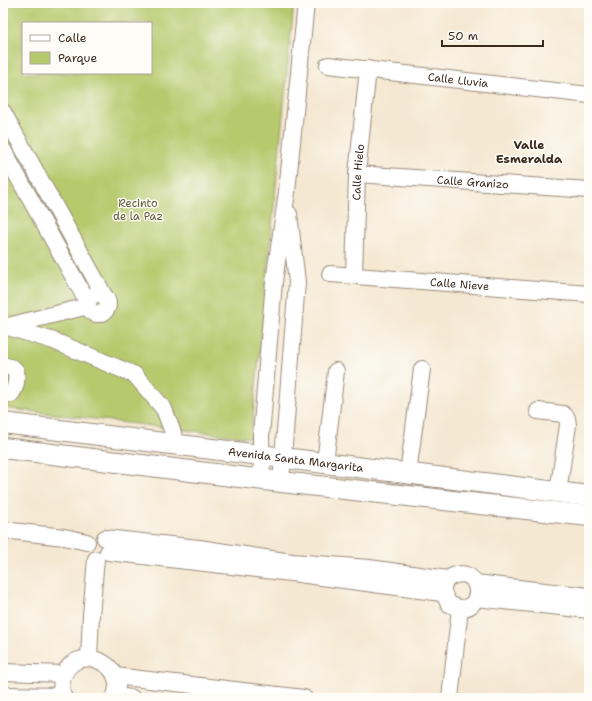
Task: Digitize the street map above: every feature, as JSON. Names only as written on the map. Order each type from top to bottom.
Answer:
[{"type":"main road","name":"Avenida Santa Margarita","points":[[3,423],[589,496]]},
{"type":"main road","points":[[3,448],[272,481],[589,516]]},
{"type":"street","points":[[272,481],[262,455],[261,436],[273,296],[287,192],[306,3]]},
{"type":"street","name":"Calle Lluvia","points":[[328,65],[589,94]]},
{"type":"street","name":"Calle Hielo","points":[[354,276],[357,174],[368,69]]},
{"type":"street","points":[[3,112],[9,139],[107,301],[108,305],[102,312],[98,314],[90,310],[3,150]]},
{"type":"street","name":"Calle Granizo","points":[[357,174],[589,190]]},
{"type":"street","points":[[272,481],[284,458],[297,282],[287,192]]},
{"type":"street","name":"Calle Nieve","points":[[330,274],[589,294]]},
{"type":"street","points":[[273,296],[296,296]]},
{"type":"street","points":[[6,327],[88,304]]},
{"type":"street","points":[[6,327],[54,341],[135,375],[164,409],[173,433],[175,444]]},
{"type":"street","points":[[268,347],[292,347]]},
{"type":"street","points":[[3,364],[13,368],[16,371],[17,377],[14,391],[11,394],[3,395]]},
{"type":"street","points":[[408,473],[422,369]]},
{"type":"street","points":[[325,463],[336,371]]},
{"type":"street","points":[[538,411],[563,414],[567,418],[568,425],[558,492]]},
{"type":"street","points":[[3,530],[64,537],[87,542],[90,538],[100,536],[103,550],[91,615],[89,658]]},
{"type":"street","points":[[103,550],[292,567],[369,568],[445,586]]},
{"type":"street","points":[[454,574],[470,576],[476,590],[470,605],[460,608],[448,604],[445,586],[454,574]]},
{"type":"street","points":[[476,590],[589,596]]},
{"type":"street","points":[[476,590],[589,610]]},
{"type":"street","points":[[446,698],[451,698],[460,608]]},
{"type":"street","points":[[3,695],[63,697],[61,684],[64,674],[70,665],[79,660],[89,658],[100,660],[109,666],[115,676],[117,686],[115,697],[132,698]]},
{"type":"street","points":[[3,672],[64,674]]},
{"type":"street","points":[[115,676],[267,696],[304,698]]},
{"type":"green space","name":"Recinto de la Paz","points":[[3,3],[294,3],[251,438],[3,408]]},
{"type":"district","name":"Valle Esmeralda","points":[[529,152]]}]
